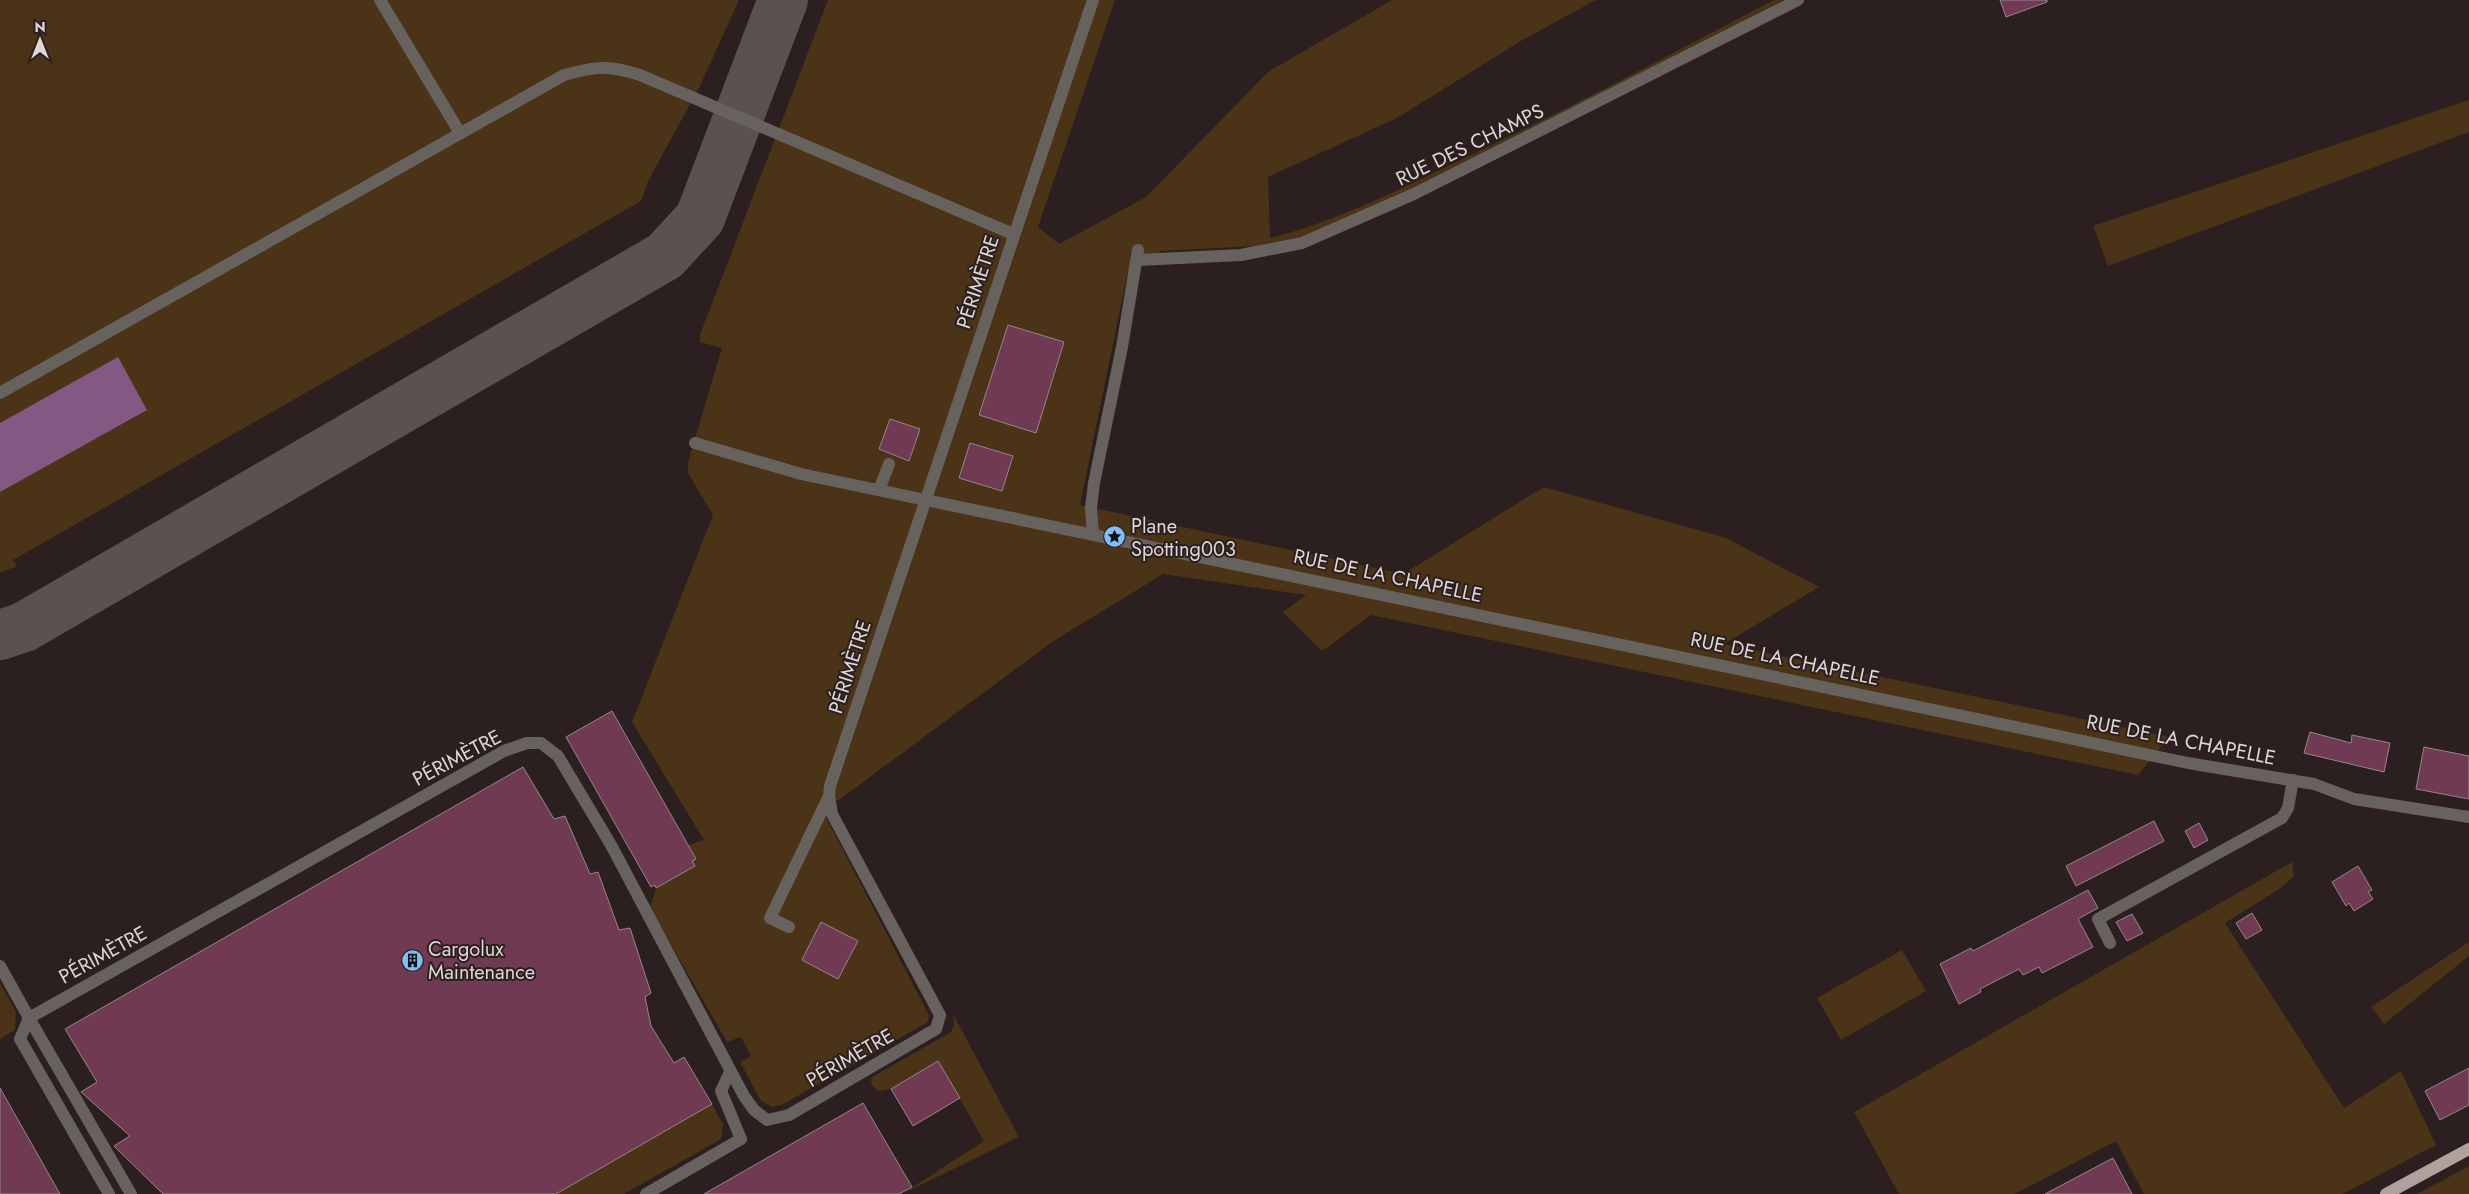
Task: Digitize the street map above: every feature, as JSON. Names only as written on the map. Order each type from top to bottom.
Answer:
[{"type":"main road","points":[[2386,1194],[2469,1149]]},
{"type":"street","points":[[380,0],[460,133]]},
{"type":"street","name":"PÉRIMÈTRE","points":[[29,1018],[504,751],[527,743],[540,743],[558,756],[611,845],[730,1072],[754,1110],[767,1120],[789,1115],[936,1029],[940,1015],[832,814],[829,796],[833,777],[1013,234],[1093,0]]},
{"type":"street","name":"RUE DES CHAMPS","points":[[1093,533],[1091,508],[1094,483],[1138,255],[1241,254],[1302,243],[1414,194],[1798,0]]},
{"type":"street","points":[[0,393],[564,75],[594,67],[613,67],[640,75],[1013,234]]},
{"type":"street","name":"RUE DE LA CHAPELLE","points":[[695,444],[801,474],[1093,533],[2178,760],[2314,784],[2354,799],[2469,817]]},
{"type":"street","points":[[879,490],[889,464]]},
{"type":"street","points":[[2110,943],[2098,919],[2282,818],[2288,808],[2293,780]]},
{"type":"street","points":[[789,927],[770,918],[829,796]]},
{"type":"street","points":[[0,966],[131,1194]]},
{"type":"street","points":[[29,1018],[20,1039],[109,1194]]},
{"type":"street","points":[[646,1194],[741,1139],[721,1091],[730,1072]]},
{"type":"shaded area","points":[[0,0],[739,0],[699,88],[648,181],[641,201],[13,560],[17,566],[0,573]]},
{"type":"shaded area","points":[[828,0],[1115,0],[1038,227],[1059,244],[1146,197],[1268,72],[1392,0],[1596,0],[1519,42],[1397,118],[1268,177],[1270,238],[1293,232],[1360,207],[1570,106],[1774,0],[1783,0],[1604,94],[1430,182],[1301,237],[1256,246],[1160,251],[1159,258],[1138,260],[1127,276],[1080,505],[1403,574],[1544,487],[1726,538],[1819,587],[1724,644],[2169,737],[2138,775],[1371,615],[1322,651],[1283,612],[1306,595],[1163,574],[1052,642],[839,800],[818,802],[929,1015],[928,1022],[782,1105],[772,1107],[761,1101],[740,1062],[751,1056],[741,1037],[727,1042],[650,908],[656,888],[695,866],[692,861],[696,859],[688,845],[704,840],[632,722],[713,515],[688,473],[688,462],[722,348],[700,342],[700,335]]},
{"type":"shaded area","points":[[2469,100],[2469,132],[2108,266],[2093,226]]},
{"type":"shaded area","points":[[118,357],[147,410],[0,492],[0,423]]},
{"type":"shaded area","points":[[2292,862],[2294,876],[2278,890],[2225,923],[2344,1108],[2401,1071],[2436,1145],[2343,1194],[2144,1194],[2116,1141],[2015,1194],[1899,1194],[1854,1112]]},
{"type":"shaded area","points":[[2469,942],[2469,956],[2384,1024],[2371,1007]]},
{"type":"shaded area","points":[[1902,950],[1926,991],[1841,1040],[1817,998]]},
{"type":"shaded area","points":[[0,983],[16,1012],[15,1030],[0,1039]]},
{"type":"shaded area","points":[[953,1014],[1019,1137],[902,1194],[984,1141],[938,1061],[891,1089],[877,1091],[871,1083],[872,1077],[951,1032],[954,1025]]},
{"type":"shaded area","points":[[712,1104],[723,1125],[721,1139],[624,1194],[556,1194]]},
{"type":"shaded area","points":[[2469,1166],[2469,1194],[2417,1194]]},
{"type":"building","points":[[2000,0],[2047,0],[2047,2],[2006,17]]},
{"type":"building","points":[[1008,325],[1064,342],[1036,433],[979,415]]},
{"type":"building","points":[[890,419],[920,429],[909,461],[879,449]]},
{"type":"building","points":[[970,443],[1013,456],[1002,491],[959,478]]},
{"type":"building","points":[[612,711],[696,859],[692,861],[695,866],[656,888],[655,885],[651,887],[566,737]]},
{"type":"building","points":[[2310,732],[2351,743],[2352,735],[2390,743],[2384,772],[2304,753]]},
{"type":"building","points":[[2424,747],[2469,756],[2469,799],[2416,789]]},
{"type":"building","name":"Cargolux Maintenance","points":[[523,767],[554,819],[565,816],[590,874],[598,872],[619,930],[630,928],[651,993],[645,997],[651,1026],[674,1063],[684,1057],[712,1104],[556,1194],[163,1194],[114,1146],[130,1136],[81,1092],[97,1082],[65,1029]]},
{"type":"building","points":[[2154,821],[2164,841],[2076,886],[2066,866]]},
{"type":"building","points":[[2199,823],[2208,840],[2194,848],[2185,831]]},
{"type":"building","points":[[2358,866],[2372,890],[2368,892],[2373,899],[2354,911],[2349,903],[2346,906],[2332,882]]},
{"type":"building","points":[[2088,890],[2098,908],[2078,919],[2093,947],[2042,973],[2039,967],[2023,975],[2019,969],[1980,989],[1981,992],[1959,1004],[1940,964],[1971,948],[1973,951]]},
{"type":"building","points":[[2252,913],[2262,930],[2246,939],[2236,923]]},
{"type":"building","points":[[2132,914],[2143,933],[2127,941],[2116,922]]},
{"type":"building","points":[[821,922],[858,941],[838,979],[802,960]]},
{"type":"building","points":[[938,1061],[960,1098],[913,1126],[891,1089]]},
{"type":"building","points":[[2469,1068],[2469,1105],[2440,1120],[2425,1091]]},
{"type":"building","points":[[0,1088],[60,1194],[0,1194]]},
{"type":"building","points":[[863,1103],[912,1187],[899,1194],[704,1194]]},
{"type":"building","points":[[2113,1158],[2132,1194],[2045,1194]]},
{"type":"taxiway","points":[[0,635],[24,627],[665,256],[700,218],[783,0]]},
{"type":"place","name":"Plane Spotting003","points":[[1115,537]]},
{"type":"place","name":"Cargolux Maintenance","points":[[412,961]]}]
